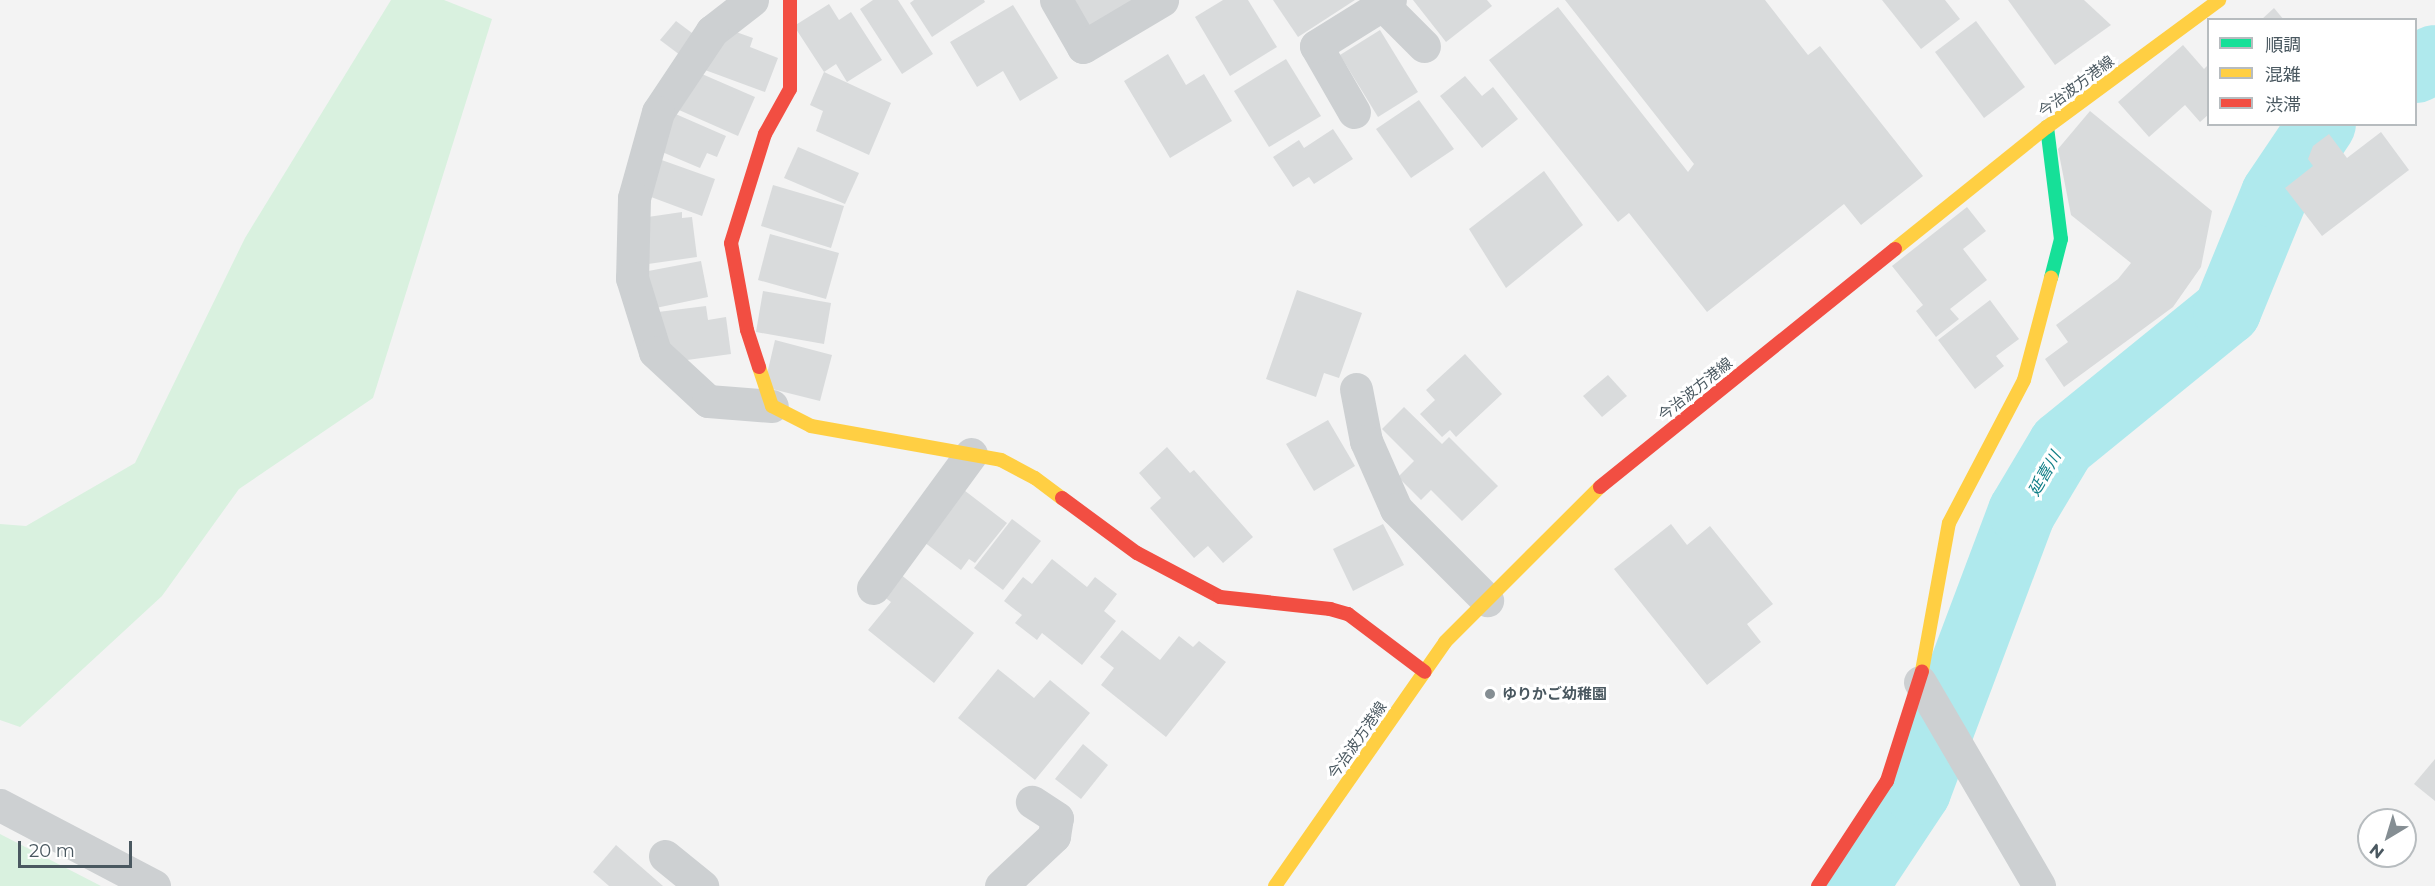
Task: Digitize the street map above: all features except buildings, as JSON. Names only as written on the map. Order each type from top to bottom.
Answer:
[{"type":"street","points":[[752,0],[712,31],[658,112],[634,198],[632,278],[656,352],[708,401],[772,406],[811,426],[1001,460],[1035,478],[1137,553],[1220,597],[1330,609],[1348,614],[1425,672]]},
{"type":"street","points":[[772,406],[747,330],[731,243],[765,134],[790,89],[790,0]]},
{"type":"street","points":[[1056,0],[1083,47],[1162,0]]},
{"type":"street","name":"今治波方港線","points":[[1275,886],[1445,642],[1592,494],[2048,127],[2219,0]]},
{"type":"street","points":[[1354,112],[1316,46],[1384,2],[1424,46]]},
{"type":"street","points":[[1818,886],[1887,781],[1920,682],[1950,523],[2024,380],[2061,238],[2048,127]]},
{"type":"street","points":[[1356,389],[1366,441],[1396,509],[1487,600]]},
{"type":"street","points":[[873,588],[971,454]]},
{"type":"street","points":[[1920,682],[2039,886]]},
{"type":"street","points":[[1000,886],[1054,836],[1057,819],[1032,802]]},
{"type":"street","points":[[0,805],[154,886]]},
{"type":"street","points":[[665,856],[702,886]]},
{"type":"green space","points":[[391,0],[444,0],[492,19],[373,398],[239,489],[162,596],[20,727],[0,720],[0,524],[26,526],[135,463],[245,238]]},
{"type":"green space","points":[[0,834],[101,886],[0,886]]},
{"type":"waterway","name":"延喜川","points":[[2417,68],[2435,59]]},
{"type":"waterway","name":"延喜川","points":[[1854,886],[1917,791],[2022,512],[2062,445],[2227,311],[2275,194],[2321,126]]},
{"type":"traffic: fast","points":[[2047,127],[2061,239],[2051,278]]},
{"type":"traffic: slow","points":[[1895,249],[2047,127],[2219,0]]},
{"type":"traffic: slow","points":[[1922,671],[1949,523],[2024,380],[2051,278]]},
{"type":"traffic: slow","points":[[759,367],[772,406],[811,426],[1001,460],[1035,478],[1062,498]]},
{"type":"traffic: slow","points":[[1275,886],[1445,642],[1600,487]]},
{"type":"traffic: jam","points":[[759,367],[747,330],[731,243],[765,134],[790,89],[790,0]]},
{"type":"traffic: jam","points":[[1600,487],[1895,249]]},
{"type":"traffic: jam","points":[[1062,498],[1137,553],[1220,597],[1330,609],[1348,614],[1425,672]]},
{"type":"traffic: jam","points":[[1818,886],[1887,781],[1922,671]]},
{"type":"place","name":"ゆりかご幼稚園","points":[[1490,694]]}]
